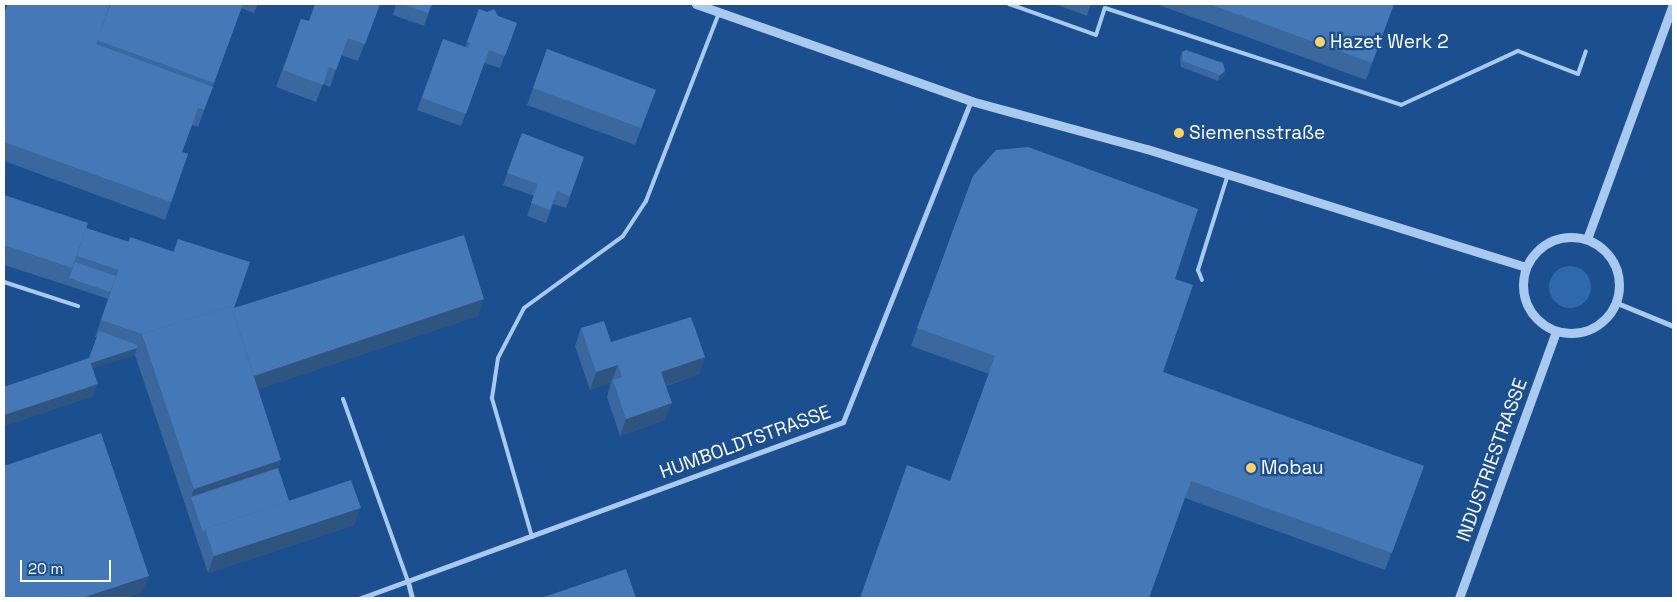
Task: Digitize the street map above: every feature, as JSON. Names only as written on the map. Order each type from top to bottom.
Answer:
[{"type":"street","points":[[696,4],[971,101],[1228,174],[1526,267]]},
{"type":"street","points":[[1587,239],[1673,4]]},
{"type":"street","name":"HUMBOLDTSTRASSE","points":[[361,598],[843,422],[971,101]]},
{"type":"street","points":[[1563,237],[1587,239],[1609,254],[1619,278],[1617,303],[1602,323],[1580,334],[1556,332],[1534,318],[1523,293],[1526,267],[1540,247],[1563,237]]},
{"type":"street","points":[[1617,303],[1673,326]]},
{"type":"street","name":"INDUSTRIESTRASSE","points":[[1459,598],[1556,332]]},
{"type":"street","points":[[408,582],[412,598]]},
{"type":"lane","points":[[1009,4],[1096,35],[1105,8],[1400,106],[1518,51],[1578,74],[1586,51]]},
{"type":"lane","points":[[532,537],[492,398],[498,358],[524,308],[623,236],[646,201],[719,12]]},
{"type":"lane","points":[[1202,280],[1198,270],[1228,174]]},
{"type":"lane","points":[[4,282],[78,306]]},
{"type":"lane","points":[[343,399],[408,582]]},
{"type":"shaded area","points":[[1566,266],[1574,266],[1585,272],[1591,287],[1585,302],[1574,308],[1566,308],[1555,302],[1549,291],[1549,283],[1555,272]]},
{"type":"building","points":[[8,4],[110,4],[96,44],[213,87],[204,110],[198,108],[182,152],[188,154],[171,202],[4,142],[4,14]]},
{"type":"building","points":[[111,4],[243,4],[214,83],[97,40]]},
{"type":"building","points":[[315,4],[380,4],[365,44],[348,38],[336,70],[329,67],[323,85],[283,70],[301,19],[309,21]]},
{"type":"building","points":[[402,4],[432,4],[428,13]]},
{"type":"building","name":"Hazet Werk 2","points":[[1209,4],[1394,4],[1372,63]]},
{"type":"building","points":[[479,9],[487,12],[494,9],[498,16],[517,23],[505,56],[489,50],[466,114],[422,98],[443,39],[468,48],[470,43],[467,42]]},
{"type":"building","points":[[547,49],[656,90],[641,128],[533,88]]},
{"type":"building","points":[[1186,50],[1223,63],[1225,71],[1220,75],[1183,61],[1182,52]]},
{"type":"building","points":[[522,133],[584,157],[570,196],[557,191],[550,210],[531,203],[538,184],[507,173]]},
{"type":"building","points":[[1028,147],[1198,209],[1175,279],[1193,285],[1163,372],[1424,466],[1392,553],[1191,481],[1149,598],[860,598],[907,465],[950,481],[995,356],[917,328],[973,176],[996,150]]},
{"type":"building","points":[[4,195],[88,223],[72,268],[4,245]]},
{"type":"building","points":[[86,228],[129,242],[119,270],[77,256]]},
{"type":"building","points":[[464,235],[484,299],[254,376],[231,306],[142,334],[101,320],[130,237],[174,252],[178,239],[250,262],[234,308]]},
{"type":"building","points":[[75,262],[116,276],[110,292],[69,278]]},
{"type":"building","points":[[231,306],[281,460],[194,489],[142,334]]},
{"type":"building","points":[[691,317],[705,357],[661,372],[672,403],[626,419],[613,380],[622,377],[618,365],[596,372],[581,328],[604,321],[611,342]]},
{"type":"building","points":[[99,331],[138,345],[137,348],[91,363],[89,358]]},
{"type":"building","points":[[89,358],[98,384],[4,415],[4,387]]},
{"type":"building","points":[[101,433],[149,576],[82,598],[4,598],[4,466]]},
{"type":"building","points":[[278,468],[289,501],[205,529],[203,533],[191,497]]},
{"type":"building","points":[[351,480],[361,508],[214,556],[205,529]]},
{"type":"building","points":[[626,569],[636,598],[541,598]]},
{"type":"place","name":"Hazet Werk 2","points":[[1320,42]]},
{"type":"place","name":"Siemensstraße","points":[[1179,133]]},
{"type":"place","name":"Mobau","points":[[1251,468]]}]
